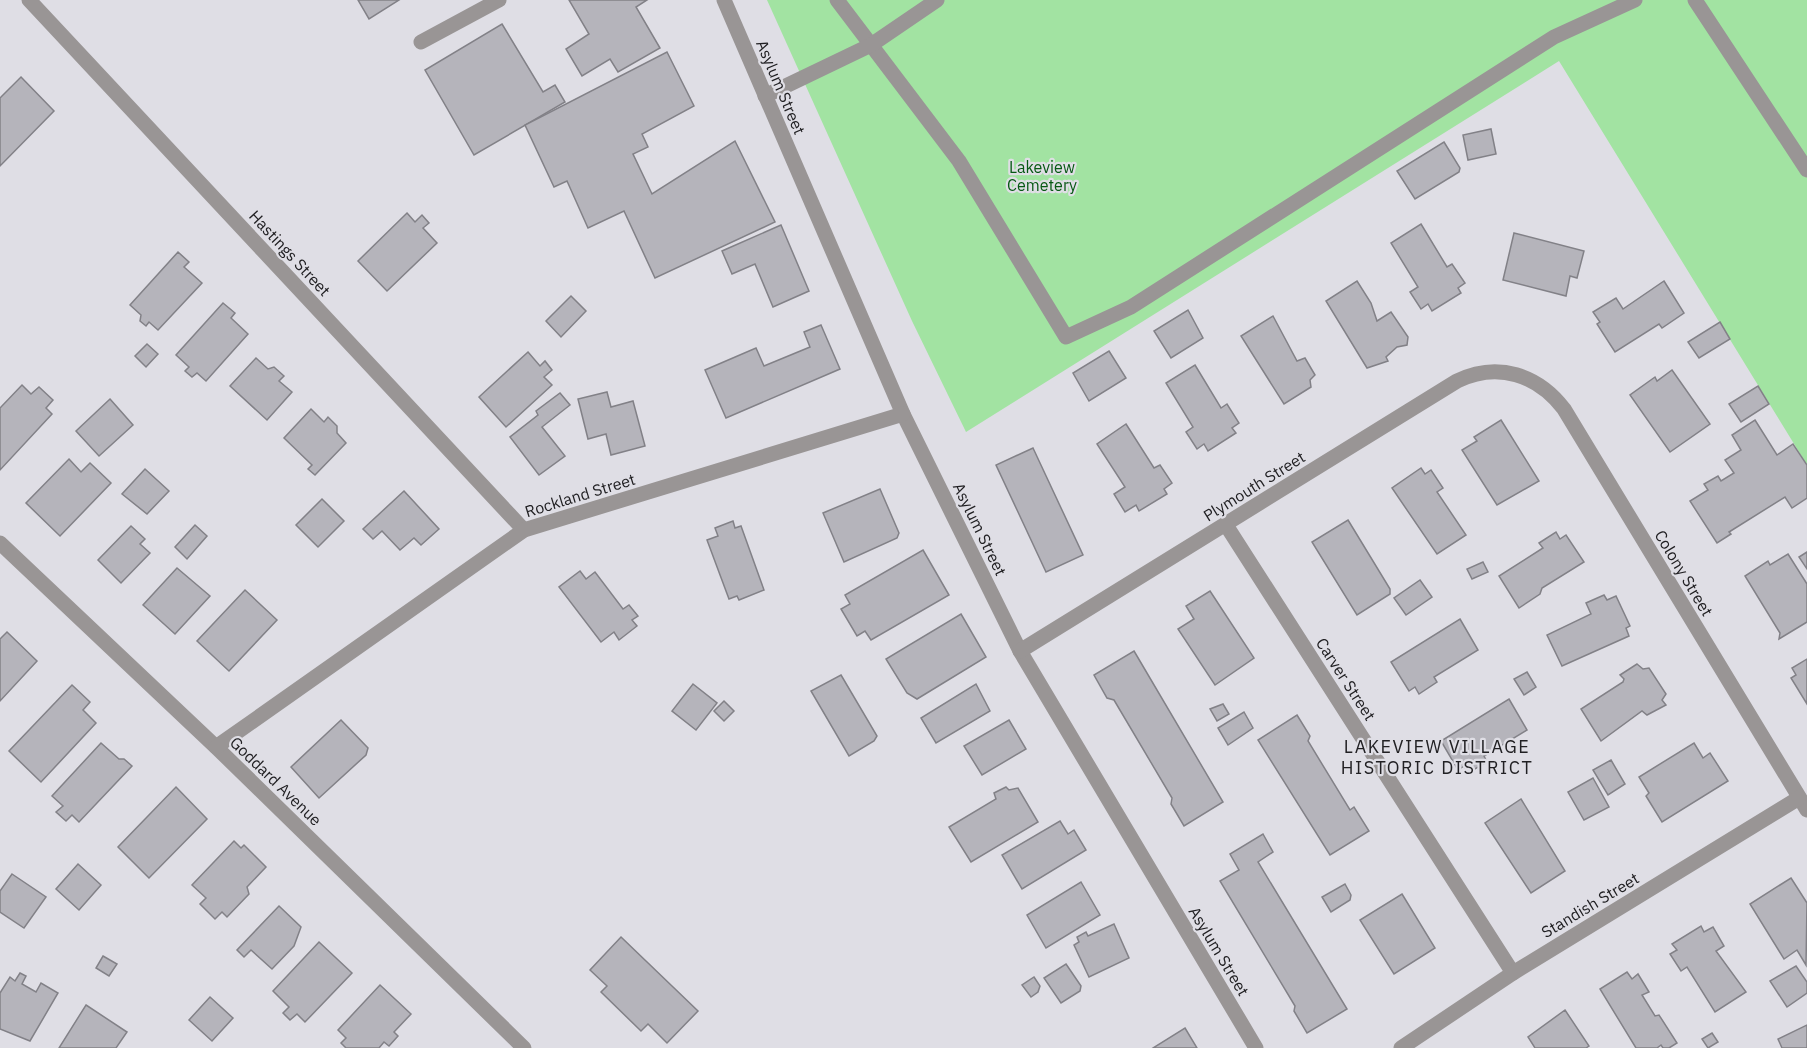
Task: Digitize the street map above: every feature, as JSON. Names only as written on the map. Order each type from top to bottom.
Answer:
[{"type":"street","name":"Hastings Street","points":[[29,0],[524,530]]},
{"type":"street","points":[[421,42],[499,0]]},
{"type":"street","name":"Asylum Street","points":[[724,0],[903,414],[1020,651],[1256,1048]]},
{"type":"street","points":[[837,0],[959,161],[1066,337],[1131,307],[1554,37],[1635,0]]},
{"type":"street","points":[[765,96],[871,45],[938,0]]},
{"type":"street","points":[[1695,0],[1807,170]]},
{"type":"street","name":"Plymouth Street","points":[[1020,651],[1457,381],[1479,373],[1514,373]]},
{"type":"street","name":"Colony Street","points":[[1514,373],[1541,385],[1564,409],[1803,804]]},
{"type":"street","name":"Rockland Street","points":[[216,747],[524,530],[903,414]]},
{"type":"street","name":"Carver Street","points":[[1226,525],[1513,973]]},
{"type":"street","name":"Goddard Avenue","points":[[0,543],[216,747],[524,1048]]},
{"type":"street","name":"Standish Street","points":[[1401,1048],[1513,973],[1803,804]]},
{"type":"green space","name":"Lakeview Cemetery","points":[[767,0],[1807,0],[1807,465],[1559,61],[966,432],[912,321]]},
{"type":"building","points":[[358,0],[399,0],[369,19]]},
{"type":"building","points":[[569,0],[647,0],[636,7],[660,48],[618,72],[610,59],[582,76],[566,49],[589,34]]},
{"type":"building","points":[[502,24],[543,92],[555,85],[565,102],[474,155],[425,70]]},
{"type":"building","points":[[667,52],[694,106],[642,134],[648,147],[633,154],[652,194],[735,141],[775,222],[655,278],[624,211],[588,228],[567,181],[554,187],[525,125]]},
{"type":"building","points":[[21,77],[54,111],[0,166],[0,98]]},
{"type":"building","points":[[1491,129],[1496,154],[1468,160],[1463,135]]},
{"type":"building","points":[[1444,142],[1460,168],[1459,172],[1415,199],[1397,171]]},
{"type":"building","points":[[407,213],[415,222],[422,215],[429,223],[423,228],[437,243],[387,291],[358,261]]},
{"type":"building","points":[[1421,224],[1447,267],[1452,264],[1465,283],[1458,288],[1461,293],[1432,311],[1428,304],[1421,309],[1410,292],[1418,287],[1391,243]]},
{"type":"building","points":[[781,225],[809,291],[773,307],[755,264],[732,274],[722,251]]},
{"type":"building","points":[[1514,233],[1584,251],[1577,278],[1570,276],[1566,296],[1503,280]]},
{"type":"building","points":[[178,252],[189,262],[184,267],[202,283],[158,330],[149,322],[146,326],[140,321],[141,315],[130,305]]},
{"type":"building","points":[[1357,281],[1371,303],[1377,321],[1391,312],[1408,337],[1407,345],[1397,347],[1386,357],[1388,361],[1367,368],[1326,301]]},
{"type":"building","points":[[1664,281],[1684,313],[1662,328],[1659,324],[1615,352],[1597,324],[1600,322],[1593,312],[1616,298],[1623,309]]},
{"type":"building","points":[[571,296],[586,311],[561,337],[546,321]]},
{"type":"building","points":[[223,303],[235,313],[231,318],[248,334],[206,381],[197,373],[192,377],[185,371],[189,367],[176,355]]},
{"type":"building","points":[[1188,310],[1203,338],[1171,358],[1154,331]]},
{"type":"building","points":[[1273,316],[1297,361],[1305,358],[1315,375],[1310,380],[1311,387],[1284,404],[1241,336]]},
{"type":"building","points":[[1720,322],[1730,339],[1699,358],[1688,342]]},
{"type":"building","points":[[821,325],[840,369],[726,418],[705,370],[756,348],[764,366],[810,347],[804,332]]},
{"type":"building","points":[[147,344],[158,354],[146,367],[135,356]]},
{"type":"building","points":[[1109,351],[1126,378],[1089,401],[1073,373]]},
{"type":"building","points":[[528,352],[540,366],[545,361],[552,370],[544,377],[552,385],[506,427],[479,397]]},
{"type":"building","points":[[256,358],[268,369],[274,367],[284,376],[279,381],[292,392],[267,420],[230,386]]},
{"type":"building","points":[[1195,365],[1221,408],[1227,404],[1239,423],[1232,428],[1236,433],[1208,451],[1204,444],[1197,449],[1186,432],[1193,427],[1166,383]]},
{"type":"building","points":[[1672,370],[1710,424],[1670,452],[1630,395],[1655,377],[1657,381]]},
{"type":"building","points":[[22,385],[31,394],[39,387],[53,400],[46,408],[52,414],[0,470],[0,408]]},
{"type":"building","points":[[1758,386],[1769,404],[1741,422],[1729,404]]},
{"type":"building","points":[[607,392],[611,407],[633,401],[645,446],[611,455],[606,434],[588,439],[578,399]]},
{"type":"building","points":[[560,393],[570,405],[542,427],[565,456],[539,475],[510,437],[538,415],[536,411]]},
{"type":"building","points":[[110,399],[133,425],[99,456],[76,431]]},
{"type":"building","points":[[311,409],[324,422],[328,417],[337,426],[337,433],[346,443],[315,475],[308,469],[312,465],[284,438]]},
{"type":"building","points":[[1501,420],[1539,481],[1497,505],[1462,450],[1477,441],[1474,437]]},
{"type":"building","points":[[1755,420],[1777,455],[1793,444],[1807,465],[1807,498],[1792,508],[1785,497],[1729,532],[1731,534],[1717,543],[1690,501],[1708,490],[1704,484],[1718,476],[1721,481],[1734,473],[1725,460],[1741,450],[1732,435]]},
{"type":"building","points":[[1126,424],[1154,468],[1160,465],[1172,483],[1164,489],[1167,494],[1139,511],[1136,505],[1125,512],[1114,494],[1125,487],[1097,444]]},
{"type":"building","points":[[1033,448],[1083,555],[1046,572],[996,465]]},
{"type":"building","points":[[69,459],[81,472],[90,463],[111,483],[60,536],[26,503]]},
{"type":"building","points":[[1421,468],[1425,474],[1431,470],[1443,488],[1437,492],[1466,535],[1437,554],[1392,488]]},
{"type":"building","points":[[145,469],[169,491],[147,514],[122,494]]},
{"type":"building","points":[[880,489],[899,533],[897,538],[844,562],[823,513]]},
{"type":"building","points":[[404,491],[439,529],[421,545],[414,538],[400,550],[382,531],[373,539],[363,529]]},
{"type":"building","points":[[322,499],[344,521],[318,547],[296,525]]},
{"type":"building","points":[[1348,520],[1390,589],[1390,594],[1357,615],[1312,542]]},
{"type":"building","points":[[733,521],[735,528],[741,526],[764,590],[739,600],[737,596],[729,599],[707,540],[718,536],[715,528]]},
{"type":"building","points":[[195,525],[207,536],[187,559],[175,547]]},
{"type":"building","points":[[131,526],[145,539],[140,544],[150,553],[121,583],[98,560]]},
{"type":"building","points":[[1556,532],[1560,539],[1566,535],[1584,562],[1542,588],[1540,594],[1519,608],[1499,576],[1543,548],[1539,543]]},
{"type":"building","points":[[923,550],[949,595],[871,640],[865,631],[857,636],[841,609],[850,604],[845,595]]},
{"type":"building","points":[[1807,552],[1807,569],[1799,557]]},
{"type":"building","points":[[1788,554],[1807,584],[1807,622],[1779,639],[1780,633],[1745,576],[1768,561],[1770,565]]},
{"type":"building","points":[[1483,562],[1488,572],[1472,579],[1467,569]]},
{"type":"building","points":[[177,568],[210,596],[175,634],[143,605]]},
{"type":"building","points":[[580,571],[586,579],[595,572],[623,609],[629,605],[638,616],[632,620],[637,626],[619,640],[614,632],[601,642],[559,587]]},
{"type":"building","points":[[1420,580],[1432,597],[1406,615],[1394,598]]},
{"type":"building","points":[[245,590],[277,620],[229,671],[197,641]]},
{"type":"building","points":[[1210,591],[1254,658],[1215,685],[1178,629],[1194,619],[1186,606]]},
{"type":"building","points":[[1604,595],[1607,600],[1616,596],[1630,626],[1626,628],[1629,636],[1562,666],[1547,635],[1591,614],[1586,603]]},
{"type":"building","points":[[961,614],[986,657],[917,699],[907,693],[886,659]]},
{"type":"building","points":[[1460,619],[1478,650],[1434,677],[1437,682],[1419,694],[1415,687],[1409,691],[1391,662]]},
{"type":"building","points":[[7,632],[37,661],[0,701],[0,639]]},
{"type":"building","points":[[1134,651],[1223,802],[1184,826],[1171,804],[1172,798],[1114,700],[1107,698],[1094,675]]},
{"type":"building","points":[[1807,659],[1807,704],[1791,678],[1796,675],[1792,668]]},
{"type":"building","points":[[1637,664],[1643,669],[1649,668],[1666,694],[1662,700],[1666,705],[1647,715],[1642,711],[1601,741],[1581,709],[1623,682],[1624,679],[1620,675]]},
{"type":"building","points":[[1527,672],[1536,687],[1524,695],[1514,679]]},
{"type":"building","points":[[841,675],[877,736],[874,741],[849,756],[811,691]]},
{"type":"building","points":[[693,684],[717,703],[696,730],[672,711]]},
{"type":"building","points":[[976,684],[990,711],[936,743],[921,718]]},
{"type":"building","points":[[72,685],[90,702],[83,710],[96,723],[41,782],[9,751]]},
{"type":"building","points":[[1509,699],[1527,730],[1484,756],[1487,762],[1468,773],[1464,766],[1458,770],[1441,741]]},
{"type":"building","points":[[724,701],[734,711],[724,721],[714,711]]},
{"type":"building","points":[[1223,704],[1229,714],[1217,721],[1210,709]]},
{"type":"building","points":[[1244,712],[1253,728],[1228,745],[1218,728]]},
{"type":"building","points":[[1297,715],[1310,736],[1308,741],[1350,810],[1354,807],[1369,831],[1330,855],[1258,740]]},
{"type":"building","points":[[341,720],[368,748],[366,755],[319,798],[291,767]]},
{"type":"building","points":[[1009,720],[1026,749],[982,775],[964,746]]},
{"type":"building","points":[[101,743],[119,759],[124,759],[132,766],[79,822],[72,815],[66,821],[56,812],[63,806],[52,796]]},
{"type":"building","points":[[1694,743],[1703,758],[1710,753],[1728,781],[1662,822],[1646,796],[1649,793],[1639,777]]},
{"type":"building","points":[[1611,760],[1625,784],[1608,795],[1593,770]]},
{"type":"building","points":[[1593,778],[1609,807],[1584,820],[1568,792]]},
{"type":"building","points":[[176,787],[207,819],[149,878],[118,847]]},
{"type":"building","points":[[1006,787],[1009,790],[1018,788],[1038,822],[971,862],[949,827],[996,799],[994,793]]},
{"type":"building","points":[[1521,799],[1565,871],[1531,893],[1485,823]]},
{"type":"building","points":[[1060,821],[1068,834],[1074,830],[1086,850],[1022,889],[1002,855]]},
{"type":"building","points":[[1263,834],[1273,852],[1258,862],[1347,1009],[1307,1033],[1294,1011],[1295,1006],[1220,881],[1239,870],[1230,854]]},
{"type":"building","points":[[234,841],[241,848],[244,845],[266,867],[247,887],[249,894],[227,917],[222,912],[215,919],[200,904],[206,898],[192,885]]},
{"type":"building","points":[[78,864],[101,885],[79,910],[56,889]]},
{"type":"building","points":[[12,874],[46,897],[24,928],[0,912],[0,891]]},
{"type":"building","points":[[1791,878],[1807,903],[1806,965],[1797,950],[1784,959],[1750,904]]},
{"type":"building","points":[[1081,882],[1100,915],[1046,948],[1027,915]]},
{"type":"building","points":[[1345,884],[1351,895],[1350,900],[1331,912],[1322,897]]},
{"type":"building","points":[[1402,894],[1435,948],[1394,974],[1360,920]]},
{"type":"building","points":[[279,906],[301,927],[294,946],[272,969],[251,950],[244,957],[237,950]]},
{"type":"building","points":[[1114,924],[1129,958],[1089,977],[1074,945],[1079,942],[1077,937],[1086,932],[1088,936]]},
{"type":"building","points":[[1701,926],[1704,932],[1713,927],[1724,946],[1716,951],[1746,992],[1715,1012],[1687,967],[1681,971],[1670,954],[1677,950],[1672,944]]},
{"type":"building","points":[[621,937],[698,1011],[667,1043],[648,1024],[641,1031],[601,992],[607,986],[590,970]]},
{"type":"building","points":[[319,942],[352,973],[305,1022],[297,1014],[290,1020],[283,1013],[289,1007],[273,991]]},
{"type":"building","points":[[103,956],[117,964],[109,976],[96,968]]},
{"type":"building","points":[[1066,964],[1081,986],[1080,991],[1061,1003],[1044,978]]},
{"type":"building","points":[[1796,966],[1807,982],[1807,993],[1787,1007],[1770,981]]},
{"type":"building","points":[[1627,972],[1632,979],[1638,974],[1649,992],[1642,995],[1655,1016],[1659,1015],[1677,1043],[1669,1048],[1663,1048],[1661,1045],[1657,1048],[1636,1048],[1600,989]]},
{"type":"building","points":[[20,973],[26,976],[22,984],[36,992],[41,983],[58,993],[30,1041],[0,1029],[0,993],[10,977],[15,981]]},
{"type":"building","points":[[1034,977],[1040,986],[1038,992],[1031,997],[1022,985]]},
{"type":"building","points":[[380,985],[411,1014],[394,1032],[398,1036],[389,1046],[384,1042],[379,1048],[346,1048],[341,1043],[346,1038],[338,1030]]},
{"type":"building","points":[[210,997],[233,1018],[212,1041],[189,1020]]},
{"type":"building","points":[[86,1005],[127,1032],[116,1048],[59,1048]]},
{"type":"building","points":[[1565,1010],[1589,1046],[1586,1048],[1535,1048],[1528,1037]]},
{"type":"building","points":[[1807,1025],[1807,1048],[1782,1048],[1778,1039]]},
{"type":"building","points":[[1185,1028],[1197,1048],[1153,1048]]},
{"type":"building","points":[[1712,1033],[1718,1042],[1708,1048],[1702,1039]]},
{"type":"district","name":"LAKEVIEW VILLAGE HISTORIC DISTRICT","points":[[1437,756]]}]
